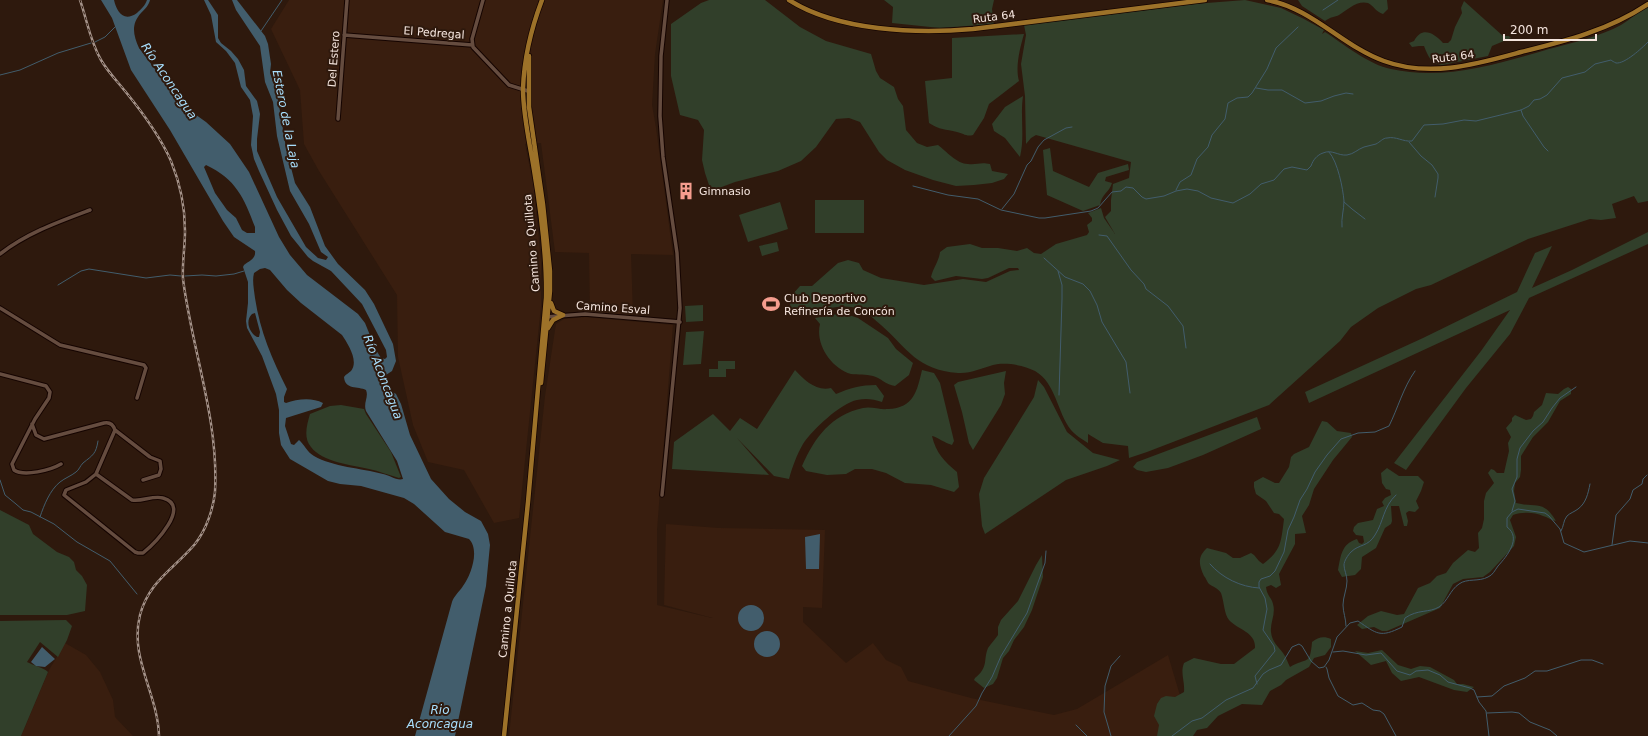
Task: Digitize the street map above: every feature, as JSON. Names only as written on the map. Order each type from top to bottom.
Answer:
[{"type":"main road","name":"Camino a Quillota","points":[[530,483],[546,341],[546,284],[544,252],[526,90],[526,58],[533,27],[542,0]]},
{"type":"main road","name":"Ruta 64","points":[[789,0],[812,13],[840,21],[883,28],[935,31],[973,28],[1205,0]]},
{"type":"main road","name":"Ruta 64","points":[[1267,0],[1301,11],[1317,20],[1356,47],[1384,61],[1408,67],[1433,69],[1460,67],[1582,36],[1618,22],[1648,4]]},
{"type":"main road","name":"Camino a Quillota","points":[[504,736],[546,317],[550,291],[547,240],[526,90]]},
{"type":"main road","points":[[550,291],[553,309],[563,315]]},
{"type":"main road","points":[[546,341],[551,323],[555,318],[563,315]]},
{"type":"street","name":"Del Estero","points":[[338,119],[347,0]]},
{"type":"street","points":[[472,45],[472,39],[483,0]]},
{"type":"street","points":[[662,496],[680,322],[680,283],[663,157],[660,116],[661,56],[667,0]]},
{"type":"street","name":"El Pedregal","points":[[344,35],[472,45],[506,83],[512,87],[526,90]]},
{"type":"street","points":[[0,254],[16,242],[42,228],[90,210]]},
{"type":"street","points":[[0,308],[60,345],[144,365],[146,368],[137,398]]},
{"type":"street","name":"Camino Esval","points":[[546,317],[585,314],[680,322]]},
{"type":"street","points":[[0,374],[44,386],[49,389],[50,397],[32,424],[12,464],[14,470],[18,472],[44,471],[61,464]]},
{"type":"street","points":[[32,424],[36,435],[44,439],[105,422],[112,425],[115,430],[150,457],[160,461],[161,469],[159,475],[143,480]]},
{"type":"street","points":[[96,474],[132,500],[138,501],[159,497],[166,499],[171,504],[174,513],[172,520],[143,553],[135,552],[64,496],[66,490],[86,482],[96,474],[115,430]]},
{"type":"shaded area","points":[[289,0],[663,0],[655,54],[652,105],[673,255],[631,254],[633,315],[590,312],[589,253],[555,252],[541,143],[525,144],[534,188],[541,262],[541,306],[519,518],[494,523],[464,470],[428,462],[413,425],[398,357],[397,295],[319,171],[304,144],[300,90],[271,29]]},
{"type":"shaded area","points":[[585,317],[673,325],[657,530],[657,605],[713,618],[664,605],[666,524],[719,528],[825,530],[822,608],[803,607],[803,622],[846,663],[873,643],[886,660],[901,667],[908,681],[971,698],[1054,715],[1077,709],[1168,655],[1192,736],[509,736],[545,396],[556,324],[564,319]]},
{"type":"shaded area","points":[[65,643],[86,655],[100,672],[113,700],[115,717],[133,736],[21,736],[49,670]]},
{"type":"green space","points":[[709,0],[765,0],[800,27],[826,41],[871,54],[876,71],[880,78],[894,87],[898,99],[903,106],[906,130],[917,143],[927,147],[938,145],[960,162],[968,164],[990,164],[992,171],[1008,174],[1004,179],[992,183],[974,185],[956,186],[933,180],[905,170],[887,160],[879,152],[860,122],[849,118],[836,119],[816,147],[801,161],[778,171],[735,182],[711,191],[702,160],[704,130],[698,120],[680,115],[671,76],[671,24],[701,3]]},
{"type":"green space","points":[[884,0],[994,0],[992,9],[994,24],[940,28],[892,23],[893,7]]},
{"type":"green space","points":[[1245,0],[1281,8],[1304,19],[1324,30],[1322,34],[1325,32],[1357,54],[1383,67],[1411,72],[1431,73],[1451,72],[1491,65],[1586,39],[1605,33],[1621,25],[1648,5],[1648,201],[1638,203],[1634,196],[1612,204],[1616,218],[1601,220],[1590,219],[1528,239],[1431,285],[1416,289],[1378,308],[1351,327],[1340,341],[1269,405],[1129,458],[1128,446],[1103,443],[1088,434],[1088,443],[1074,434],[1066,423],[1048,383],[1042,376],[1031,369],[1003,364],[993,365],[967,373],[944,371],[932,368],[914,357],[876,320],[859,309],[850,307],[834,307],[801,313],[793,312],[790,305],[792,295],[800,286],[812,286],[838,263],[848,260],[859,263],[863,270],[881,278],[924,285],[963,279],[986,282],[1010,271],[1019,270],[1018,268],[1009,268],[988,278],[982,279],[956,276],[935,281],[931,277],[940,252],[947,247],[970,244],[982,248],[998,248],[1017,251],[1027,248],[1034,253],[1041,254],[1056,244],[1087,235],[1089,232],[1087,225],[1092,221],[1092,218],[1088,213],[1101,208],[1104,218],[1115,234],[1105,217],[1111,211],[1113,184],[1129,178],[1131,162],[1036,135],[1026,144],[1025,96],[1021,64],[1026,35],[1024,25],[1194,4]]},
{"type":"green space","points":[[1298,0],[1387,0],[1388,9],[1383,14],[1368,3],[1364,2],[1352,6],[1339,15],[1325,21],[1302,6]]},
{"type":"green space","points":[[1464,1],[1503,36],[1509,36],[1511,38],[1492,46],[1488,56],[1442,65],[1433,61],[1424,46],[1412,47],[1409,43],[1414,41],[1417,36],[1424,32],[1436,36],[1443,43],[1448,43],[1451,40],[1455,27],[1462,13],[1461,8]]},
{"type":"green space","points":[[1024,34],[1018,64],[1019,81],[989,104],[984,118],[973,135],[966,135],[943,129],[929,123],[925,81],[952,78],[952,38]]},
{"type":"green space","points":[[1023,96],[1022,142],[1020,157],[1005,138],[994,131],[992,124],[1005,107]]},
{"type":"green space","points":[[1050,148],[1053,171],[1089,187],[1098,173],[1128,164],[1129,170],[1106,177],[1105,181],[1112,183],[1102,198],[1100,205],[1083,211],[1047,195],[1043,150]]},
{"type":"green space","points":[[815,200],[864,200],[864,233],[815,233]]},
{"type":"green space","points":[[780,202],[788,229],[748,242],[739,215]]},
{"type":"green space","points":[[1648,232],[1648,244],[1529,298],[1510,334],[1466,388],[1406,470],[1394,463],[1481,351],[1510,310],[1309,403],[1305,392],[1423,338],[1517,292],[1535,253],[1552,246],[1532,288]]},
{"type":"green space","points":[[777,242],[779,251],[762,256],[759,246]]},
{"type":"green space","points":[[703,305],[703,321],[686,322],[685,306]]},
{"type":"green space","points":[[843,313],[858,318],[888,338],[896,349],[913,363],[909,375],[895,386],[873,376],[851,374],[844,371],[831,361],[822,347],[819,332],[820,324],[815,318]]},
{"type":"green space","points":[[704,331],[701,364],[683,365],[686,332]]},
{"type":"green space","points":[[718,361],[735,361],[735,369],[726,369],[726,377],[709,377],[709,369],[718,369]]},
{"type":"green space","points":[[795,370],[802,378],[816,387],[826,389],[831,388],[836,394],[856,387],[876,385],[884,396],[882,402],[866,399],[850,402],[827,418],[803,444],[789,479],[774,476],[737,438],[769,475],[672,469],[674,442],[713,414],[730,431],[740,418],[757,429]]},
{"type":"green space","points":[[922,370],[934,373],[940,383],[954,441],[952,445],[932,436],[941,456],[957,472],[959,487],[954,492],[931,485],[905,483],[886,473],[872,469],[855,469],[846,474],[827,475],[806,471],[802,466],[807,455],[825,429],[833,422],[852,411],[863,408],[869,407],[888,409],[897,408],[904,405],[913,397]]},
{"type":"green space","points":[[1006,371],[1004,383],[1005,394],[1001,405],[973,450],[969,443],[954,385],[958,382]]},
{"type":"green space","points":[[1038,380],[1044,387],[1067,432],[1093,453],[1120,460],[1066,480],[985,534],[982,526],[979,494],[984,478],[1034,397]]},
{"type":"green space","points":[[1568,387],[1571,389],[1571,394],[1560,401],[1548,422],[1533,437],[1521,456],[1520,477],[1515,483],[1514,491],[1516,503],[1543,507],[1556,521],[1532,513],[1513,515],[1510,520],[1516,537],[1514,546],[1490,572],[1483,577],[1463,579],[1453,584],[1440,608],[1387,631],[1382,631],[1374,627],[1362,629],[1357,625],[1368,616],[1381,611],[1397,615],[1404,614],[1418,588],[1430,583],[1437,576],[1446,573],[1453,563],[1468,550],[1475,552],[1479,548],[1478,533],[1482,528],[1484,519],[1484,501],[1486,493],[1494,483],[1488,473],[1491,469],[1497,473],[1504,473],[1509,451],[1508,443],[1511,437],[1506,428],[1515,415],[1526,420],[1531,419],[1534,412],[1542,405],[1546,393],[1558,394]]},
{"type":"green space","points":[[341,405],[364,409],[391,452],[401,477],[399,478],[330,459],[322,456],[311,447],[306,435],[310,414],[330,406]]},
{"type":"green space","points":[[1257,417],[1261,429],[1203,455],[1168,468],[1146,472],[1137,470],[1133,467],[1137,462]]},
{"type":"green space","points":[[1322,421],[1327,422],[1337,431],[1351,433],[1352,437],[1333,460],[1314,489],[1309,505],[1302,516],[1306,533],[1295,534],[1295,544],[1279,574],[1281,585],[1276,588],[1271,585],[1266,587],[1267,593],[1274,608],[1271,628],[1273,639],[1290,667],[1309,658],[1312,642],[1317,639],[1323,637],[1331,639],[1331,647],[1325,655],[1314,658],[1309,667],[1270,691],[1262,705],[1242,704],[1218,716],[1207,728],[1197,730],[1193,736],[1157,736],[1159,725],[1154,716],[1157,704],[1161,698],[1166,696],[1175,697],[1184,692],[1182,670],[1184,663],[1194,658],[1221,664],[1234,664],[1255,648],[1253,638],[1227,617],[1221,593],[1209,584],[1204,576],[1200,565],[1200,558],[1207,548],[1226,553],[1233,558],[1240,558],[1251,553],[1263,564],[1274,554],[1280,544],[1284,519],[1279,514],[1274,513],[1266,501],[1256,494],[1254,482],[1263,477],[1275,483],[1279,483],[1289,467],[1291,457],[1309,447]]},
{"type":"green space","points":[[1387,468],[1399,476],[1418,476],[1424,482],[1416,501],[1419,508],[1415,512],[1409,511],[1406,513],[1408,521],[1407,526],[1404,526],[1399,506],[1391,506],[1391,524],[1385,528],[1376,548],[1362,557],[1361,569],[1355,575],[1342,577],[1338,570],[1341,555],[1345,547],[1357,539],[1359,543],[1362,544],[1364,542],[1363,536],[1356,535],[1353,531],[1354,527],[1358,523],[1373,520],[1377,509],[1384,506],[1382,502],[1385,498],[1391,495],[1390,490],[1386,489],[1382,483],[1381,473]]},
{"type":"green space","points":[[0,510],[29,525],[33,534],[57,552],[69,557],[74,562],[76,570],[82,576],[87,585],[85,611],[67,615],[0,615]]},
{"type":"green space","points":[[1042,555],[1043,577],[1032,610],[1024,627],[1003,658],[997,678],[993,684],[984,688],[974,680],[984,667],[988,648],[998,635],[998,627],[1001,620],[1018,601]]},
{"type":"green space","points":[[66,620],[72,626],[67,640],[58,657],[40,642],[27,662],[48,672],[21,736],[0,736],[0,621]]},
{"type":"green space","points":[[1382,650],[1398,665],[1411,669],[1420,666],[1430,667],[1454,680],[1457,684],[1474,687],[1467,692],[1454,690],[1419,677],[1401,681],[1392,673],[1386,661],[1371,665],[1355,651],[1368,653]]},
{"type":"water","points":[[101,0],[114,0],[119,12],[128,17],[137,13],[144,6],[147,0],[150,0],[149,4],[138,17],[134,25],[135,39],[139,48],[182,105],[206,122],[230,144],[249,172],[279,237],[290,255],[307,275],[358,314],[365,323],[376,350],[381,358],[385,359],[387,357],[386,350],[362,304],[331,271],[308,257],[291,236],[277,210],[254,159],[251,145],[253,116],[250,100],[241,87],[235,63],[226,51],[216,42],[211,15],[204,0],[208,0],[218,15],[218,38],[221,43],[238,59],[244,70],[246,86],[257,101],[260,114],[257,151],[277,197],[306,247],[318,258],[326,260],[328,257],[321,252],[309,224],[290,191],[277,136],[273,102],[265,82],[260,46],[236,10],[232,0],[237,0],[265,36],[268,44],[271,64],[270,73],[277,93],[286,148],[295,183],[310,207],[325,246],[338,264],[365,290],[374,304],[393,344],[396,361],[392,371],[386,375],[384,384],[385,387],[396,394],[401,404],[410,435],[431,479],[449,499],[465,512],[481,521],[488,534],[490,545],[486,586],[455,736],[415,736],[452,602],[469,576],[474,556],[472,544],[469,539],[445,532],[414,504],[404,498],[361,486],[328,481],[290,459],[281,445],[279,433],[279,410],[276,394],[262,356],[247,328],[248,282],[243,267],[253,258],[255,251],[234,237],[223,221],[170,130],[131,70],[112,18]],"holes":[[[206,165],[225,177],[238,190],[243,198],[255,227],[255,233],[247,233],[242,230],[236,218],[227,210],[215,193],[204,167]],[[265,268],[270,270],[287,290],[301,303],[342,335],[352,353],[354,362],[351,371],[344,377],[345,381],[349,386],[366,390],[366,411],[397,461],[403,479],[330,463],[314,456],[299,440],[294,445],[291,444],[285,426],[286,418],[321,407],[323,403],[309,399],[295,400],[286,403],[284,402],[287,389],[267,345],[257,310],[253,276],[254,273]],[[255,313],[260,332],[259,337],[254,335],[248,323],[252,314]]]},
{"type":"water","points":[[820,534],[819,569],[806,569],[805,537]]},
{"type":"water","points":[[751,605],[760,609],[764,618],[760,627],[751,631],[742,627],[738,618],[742,609]]},
{"type":"water","points":[[767,631],[776,635],[780,644],[776,653],[767,657],[758,653],[754,644],[758,635]]},
{"type":"water","points":[[42,647],[55,659],[45,667],[36,666],[31,662]]},
{"type":"waterway","name":"Estero de la Laja","points":[[261,31],[282,0]]},
{"type":"waterway","points":[[1323,10],[1338,0]]},
{"type":"waterway","points":[[95,42],[105,37],[116,26]]},
{"type":"waterway","points":[[1176,190],[1180,182],[1191,175],[1197,159],[1208,147],[1212,135],[1225,119],[1228,103],[1237,98],[1248,97],[1252,93],[1267,69],[1276,48],[1298,27]]},
{"type":"waterway","points":[[913,186],[948,195],[978,199],[1001,210],[1039,218],[1091,211],[1098,208],[1112,192],[1121,191],[1126,187],[1133,188],[1146,199],[1164,196],[1176,191],[1187,189],[1198,191],[1211,198],[1233,203],[1250,194],[1261,184],[1274,180],[1284,169],[1292,167],[1307,170],[1319,155],[1326,152],[1344,155],[1354,153],[1386,138],[1412,141],[1424,125],[1443,124],[1464,120],[1476,121],[1521,110],[1529,106],[1534,100],[1540,99],[1547,95],[1562,78],[1585,72],[1595,64],[1611,60],[1616,63],[1620,63],[1633,55],[1648,42]]},
{"type":"waterway","points":[[0,75],[20,70],[58,53],[91,43]]},
{"type":"waterway","points":[[1256,88],[1282,90],[1305,103],[1321,101],[1346,93],[1353,94]]},
{"type":"waterway","points":[[1521,110],[1523,116],[1548,151]]},
{"type":"waterway","points":[[1002,209],[1014,194],[1027,165],[1031,161],[1038,147],[1044,140],[1066,128],[1072,127]]},
{"type":"waterway","points":[[1409,142],[1421,156],[1432,165],[1438,174],[1435,197]]},
{"type":"waterway","points":[[1329,152],[1335,162],[1340,176],[1344,201],[1342,227]]},
{"type":"waterway","points":[[1344,202],[1365,219]]},
{"type":"waterway","points":[[1099,235],[1107,236],[1131,270],[1144,284],[1146,289],[1168,306],[1183,326],[1186,348]]},
{"type":"waterway","points":[[1044,258],[1065,277],[1083,284],[1090,291],[1097,305],[1102,322],[1126,362],[1130,393]]},
{"type":"waterway","points":[[58,285],[81,271],[89,269],[146,278],[170,275],[181,276]]},
{"type":"waterway","points":[[185,276],[216,276],[244,271]]},
{"type":"waterway","points":[[1058,271],[1062,285],[1059,395]]},
{"type":"waterway","points":[[1257,684],[1255,676],[1275,651],[1274,646],[1263,630],[1267,609],[1265,598],[1259,587],[1259,582],[1261,579],[1270,576],[1275,571],[1284,552],[1288,530],[1300,500],[1315,472],[1341,439],[1358,433],[1375,432],[1389,426],[1404,391],[1415,371]]},
{"type":"waterway","points":[[1512,511],[1515,501],[1512,489],[1517,477],[1517,459],[1520,448],[1533,431],[1543,422],[1560,398],[1576,387]]},
{"type":"waterway","points":[[40,517],[45,503],[56,485],[77,471],[83,463],[92,456],[95,452],[98,441]]},
{"type":"waterway","points":[[1612,545],[1616,515],[1630,499],[1633,490],[1642,484],[1643,479],[1647,475]]},
{"type":"waterway","points":[[0,480],[5,495],[23,510],[31,512],[54,524],[77,542],[110,561],[137,594]]},
{"type":"waterway","points":[[1561,531],[1567,516],[1581,507],[1585,501],[1590,484]]},
{"type":"waterway","points":[[1346,626],[1343,605],[1347,581],[1344,567],[1345,562],[1354,549],[1366,544],[1372,539],[1378,530],[1388,504],[1396,495]]},
{"type":"waterway","points":[[1172,736],[1192,721],[1202,718],[1226,700],[1253,688],[1263,674],[1281,665],[1292,647],[1299,644],[1302,646],[1311,661],[1319,668],[1324,667],[1329,660],[1337,637],[1350,623],[1358,621],[1374,632],[1389,633],[1402,627],[1405,618],[1410,615],[1439,607],[1445,602],[1456,586],[1462,582],[1490,576],[1512,547],[1513,536],[1507,527],[1507,518],[1512,512],[1518,509],[1545,513],[1560,529],[1564,543],[1584,552],[1630,541],[1648,543]]},
{"type":"waterway","points":[[949,736],[976,706],[992,677],[1001,656],[1027,613],[1045,563],[1046,551]]},
{"type":"waterway","points":[[1210,564],[1220,574],[1232,581],[1245,586],[1259,588]]},
{"type":"waterway","points":[[1333,652],[1343,651],[1366,655],[1381,653],[1397,671],[1410,675],[1416,671],[1428,670],[1440,675],[1448,682],[1474,690],[1479,702],[1486,711],[1489,736]]},
{"type":"waterway","points":[[1111,736],[1104,712],[1105,686],[1111,666],[1120,656]]},
{"type":"waterway","points":[[1477,697],[1492,696],[1504,686],[1525,678],[1535,671],[1547,671],[1581,660],[1592,660],[1603,664]]},
{"type":"waterway","points":[[1326,667],[1329,678],[1338,696],[1353,705],[1362,703],[1373,710],[1380,711],[1384,714],[1396,736]]},
{"type":"waterway","points":[[1487,713],[1519,713],[1530,722],[1550,730],[1557,736]]},
{"type":"waterway","points":[[1076,725],[1087,736]]},
{"type":"railway","points":[[80,0],[97,53],[151,125],[167,152],[177,178],[183,204],[185,222],[183,279],[213,438],[215,492],[213,506],[206,526],[195,544],[163,576],[149,593],[140,615],[138,646],[154,705],[159,736]]},
{"type":"place","name":"Gimnasio","points":[[686,191]]},
{"type":"place","name":"Club Deportivo Refinería de Concón","points":[[771,304]]},
{"type":"water label","name":"Río Aconcagua","points":[[169,81]]},
{"type":"water label","name":"Río Aconcagua","points":[[383,377]]},
{"type":"water label","name":"Rio Aconcagua","points":[[440,717]]}]
